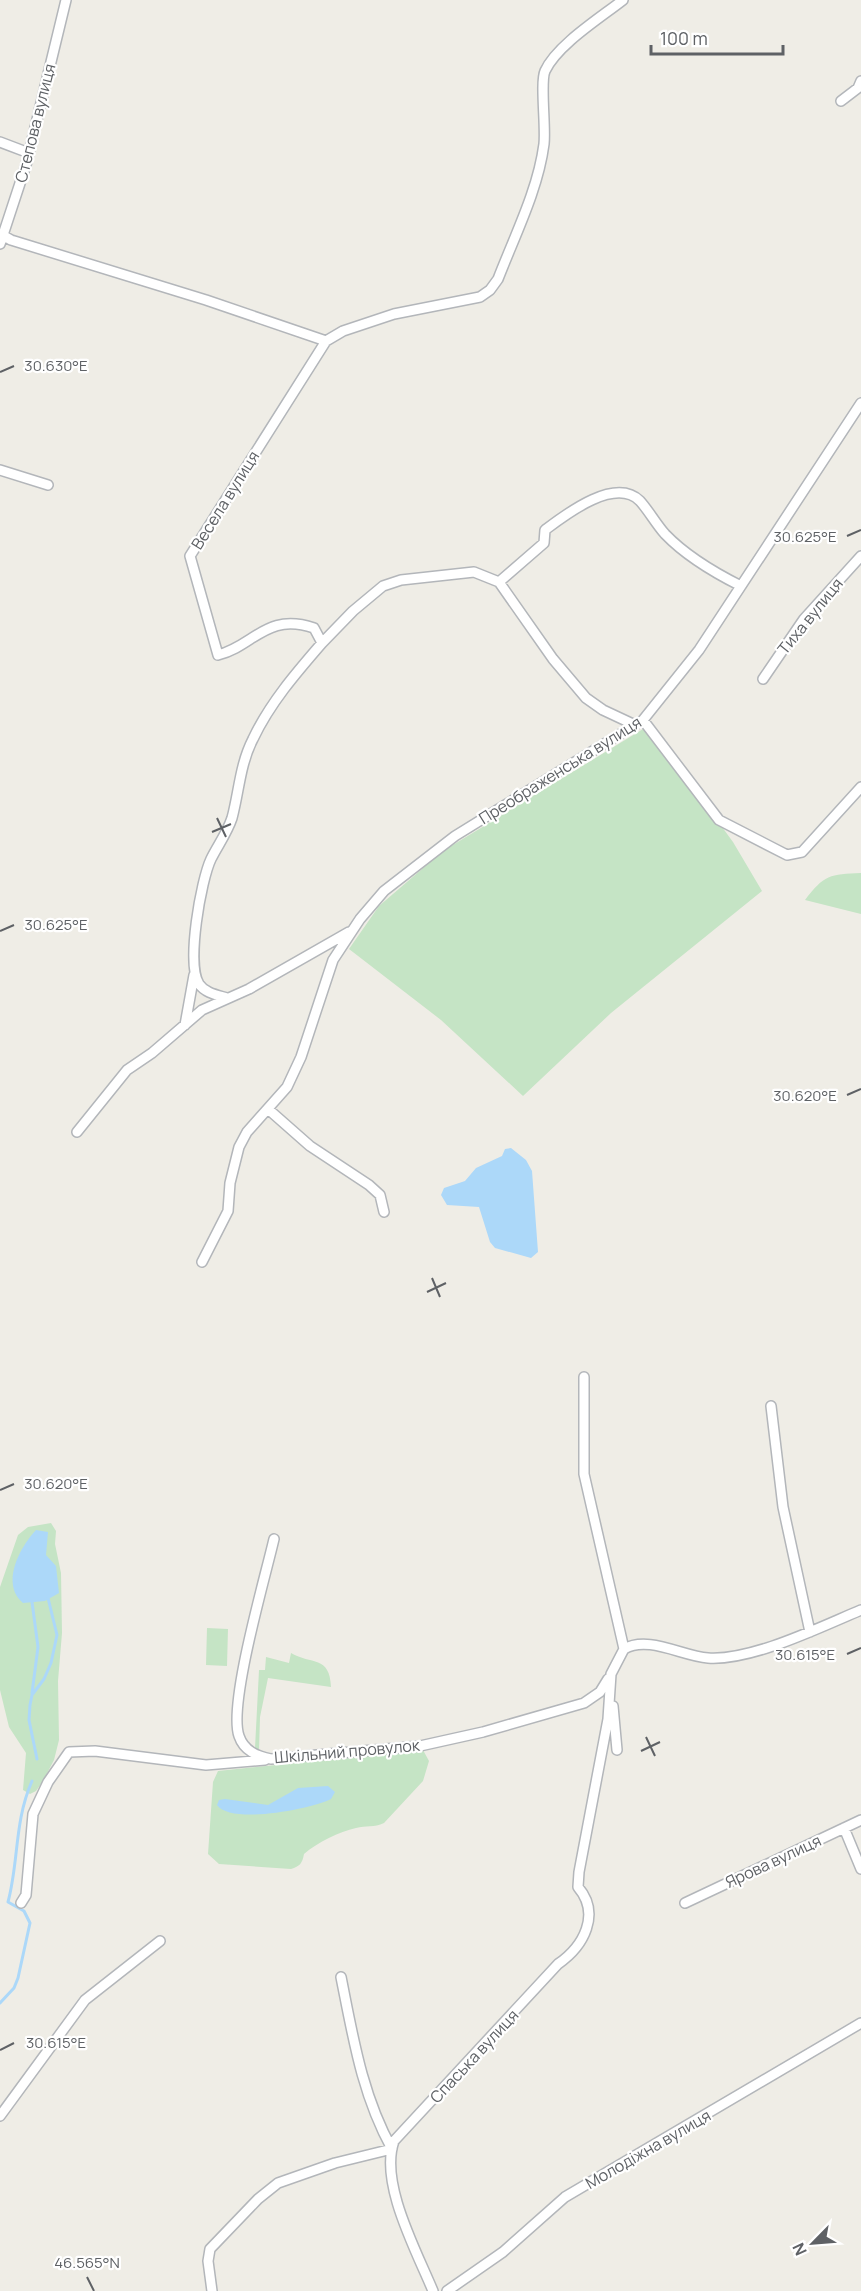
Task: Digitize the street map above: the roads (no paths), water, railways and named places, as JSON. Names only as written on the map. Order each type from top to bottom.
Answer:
[{"type":"street","name":"Степова вулиця","points":[[2,240],[29,153],[66,0]]},
{"type":"street","points":[[2,240],[11,240],[206,300],[326,341],[367,322],[480,297],[490,290],[498,279],[539,169],[544,143],[543,74],[549,64],[574,39],[623,0]]},
{"type":"street","points":[[841,100],[858,88],[861,81]]},
{"type":"street","points":[[0,142],[29,153]]},
{"type":"street","name":"Весела вулиця","points":[[322,643],[314,628],[305,625],[280,626],[268,628],[229,653],[218,655],[190,556],[326,341]]},
{"type":"street","name":"Преображенська вулиця","points":[[202,1262],[228,1211],[230,1183],[239,1147],[246,1132],[287,1087],[301,1057],[329,971],[351,931],[384,891],[410,868],[456,836],[639,722],[699,650],[861,403]]},
{"type":"street","points":[[0,470],[48,484]]},
{"type":"street","points":[[498,582],[544,543],[545,530],[582,504],[599,497],[617,494],[630,495],[639,501],[667,536],[691,556],[741,586]]},
{"type":"street","name":"Тиха вулиця","points":[[763,679],[804,619],[861,556]]},
{"type":"street","points":[[227,998],[208,992],[199,985],[193,958],[206,875],[211,860],[227,831],[242,766],[252,740],[275,700],[322,643],[353,610],[383,586],[401,580],[474,572],[498,582],[553,659],[586,698],[603,710],[639,722],[719,820],[787,855],[802,852],[861,787]]},
{"type":"street","name":"Преображенська вулиця","points":[[77,1132],[127,1070],[152,1053],[202,1010],[249,989],[351,931]]},
{"type":"street","points":[[185,1025],[195,975]]},
{"type":"street","points":[[268,1109],[310,1146],[369,1185],[380,1195],[384,1212]]},
{"type":"street","points":[[584,1377],[584,1474],[624,1649],[633,1643],[646,1644],[693,1656],[724,1658],[747,1654],[810,1632],[861,1610]]},
{"type":"street","points":[[771,1406],[783,1508],[810,1632]]},
{"type":"street","name":"Шкільний провулок","points":[[274,1539],[242,1674],[237,1728],[239,1737],[250,1751],[271,1759],[420,1746],[483,1732],[584,1702],[600,1692],[624,1649]]},
{"type":"street","points":[[611,1674],[617,1750]]},
{"type":"street","name":"Шкільний провулок","points":[[558,1964],[571,1955],[579,1944],[590,1910],[589,1899],[578,1887],[579,1872],[608,1719],[611,1674]]},
{"type":"street","points":[[21,1903],[26,1895],[33,1814],[44,1790],[69,1752],[95,1751],[206,1765],[271,1759]]},
{"type":"street","name":"Ярова вулиця","points":[[686,1903],[861,1820]]},
{"type":"street","points":[[844,1828],[861,1869]]},
{"type":"street","points":[[0,2116],[85,2000],[160,1941]]},
{"type":"street","name":"Спаська вулиця","points":[[392,2149],[401,2132],[419,2116],[558,1964]]},
{"type":"street","points":[[341,1977],[365,2091],[378,2124],[392,2149],[396,2195],[433,2291]]},
{"type":"street","name":"Молодіжна вулиця","points":[[447,2291],[503,2252],[565,2197],[861,2024]]},
{"type":"street","points":[[212,2291],[208,2261],[210,2249],[266,2192],[278,2183],[314,2170],[392,2149]]},
{"type":"water","points":[[511,1148],[526,1160],[532,1171],[538,1252],[531,1258],[495,1248],[490,1242],[479,1207],[447,1205],[441,1195],[444,1188],[465,1181],[476,1168],[502,1156],[505,1149]]},
{"type":"water","points":[[36,1530],[48,1532],[46,1555],[56,1566],[59,1593],[45,1601],[23,1603],[16,1595],[13,1576],[24,1546]]},
{"type":"water","points":[[328,1786],[335,1792],[331,1799],[290,1811],[254,1815],[238,1814],[225,1811],[217,1805],[219,1800],[225,1799],[268,1805],[298,1788]]},
{"type":"waterway","points":[[37,1759],[29,1720],[30,1705],[32,1695],[44,1679],[51,1663],[57,1635],[48,1598]]},
{"type":"waterway","points":[[32,1602],[38,1647],[32,1693]]},
{"type":"waterway","points":[[0,2003],[14,1988],[18,1978],[30,1923],[24,1911],[8,1902],[19,1826],[32,1781]]}]
